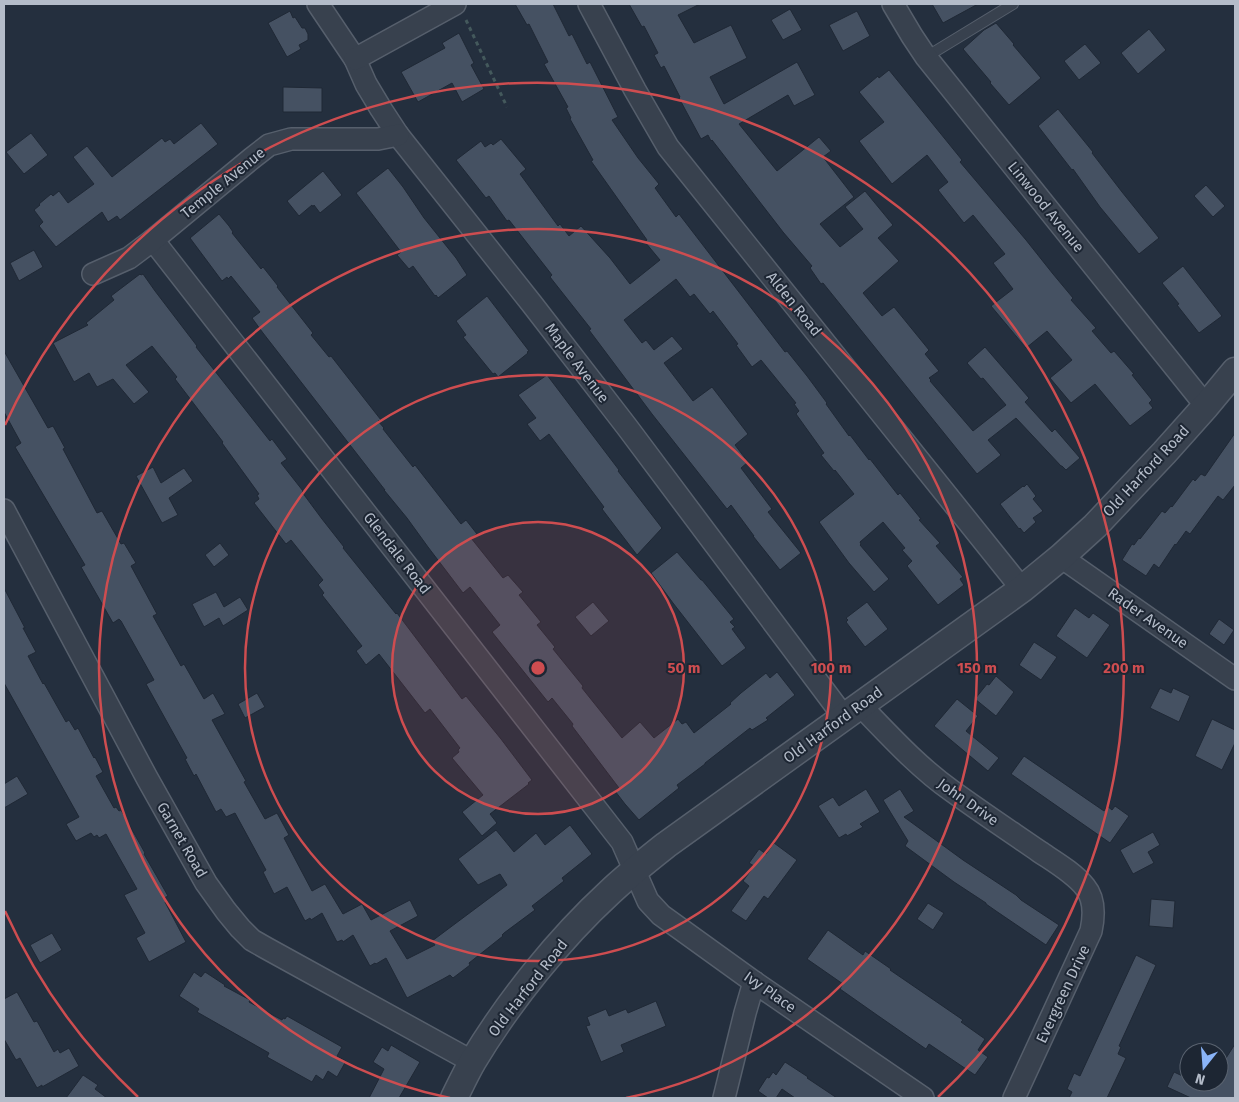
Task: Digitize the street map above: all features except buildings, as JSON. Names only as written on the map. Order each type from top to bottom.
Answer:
[{"type":"street","name":"Maple Avenue","points":[[318,4],[355,59],[371,92],[398,135],[852,711]]},
{"type":"street","points":[[332,4],[355,59],[458,8]]},
{"type":"street","name":"Alden Road","points":[[589,4],[668,147],[1022,589]]},
{"type":"street","name":"Linwood Avenue","points":[[893,4],[926,57],[1206,406]]},
{"type":"street","name":"Temple Avenue","points":[[93,274],[129,258],[269,145],[291,139],[378,139],[398,135]]},
{"type":"street","name":"Glendale Road","points":[[153,240],[622,842],[635,870]]},
{"type":"street","name":"Old Harford Road","points":[[454,1098],[473,1062],[523,989],[555,950],[609,893],[666,845],[1022,589],[1061,557],[1128,492],[1235,371]]},
{"type":"street","name":"Garnet Road","points":[[4,510],[152,786],[206,883],[226,912],[252,940],[473,1062]]},
{"type":"street","name":"Rader Avenue","points":[[1061,557],[1235,679]]},
{"type":"street","name":"John Drive","points":[[852,711],[950,790],[1061,867],[1085,887]]},
{"type":"street","name":"Ivy Place","points":[[635,870],[648,901],[661,915],[754,982],[923,1098]]},
{"type":"street","name":"Evergreen Drive","points":[[1014,1098],[1091,931],[1093,910],[1091,896],[1085,887]]},
{"type":"street","points":[[724,1098],[744,1012],[754,982]]},
{"type":"lane","points":[[926,57],[1013,4]]},
{"type":"path","points":[[458,8],[508,107]]}]
